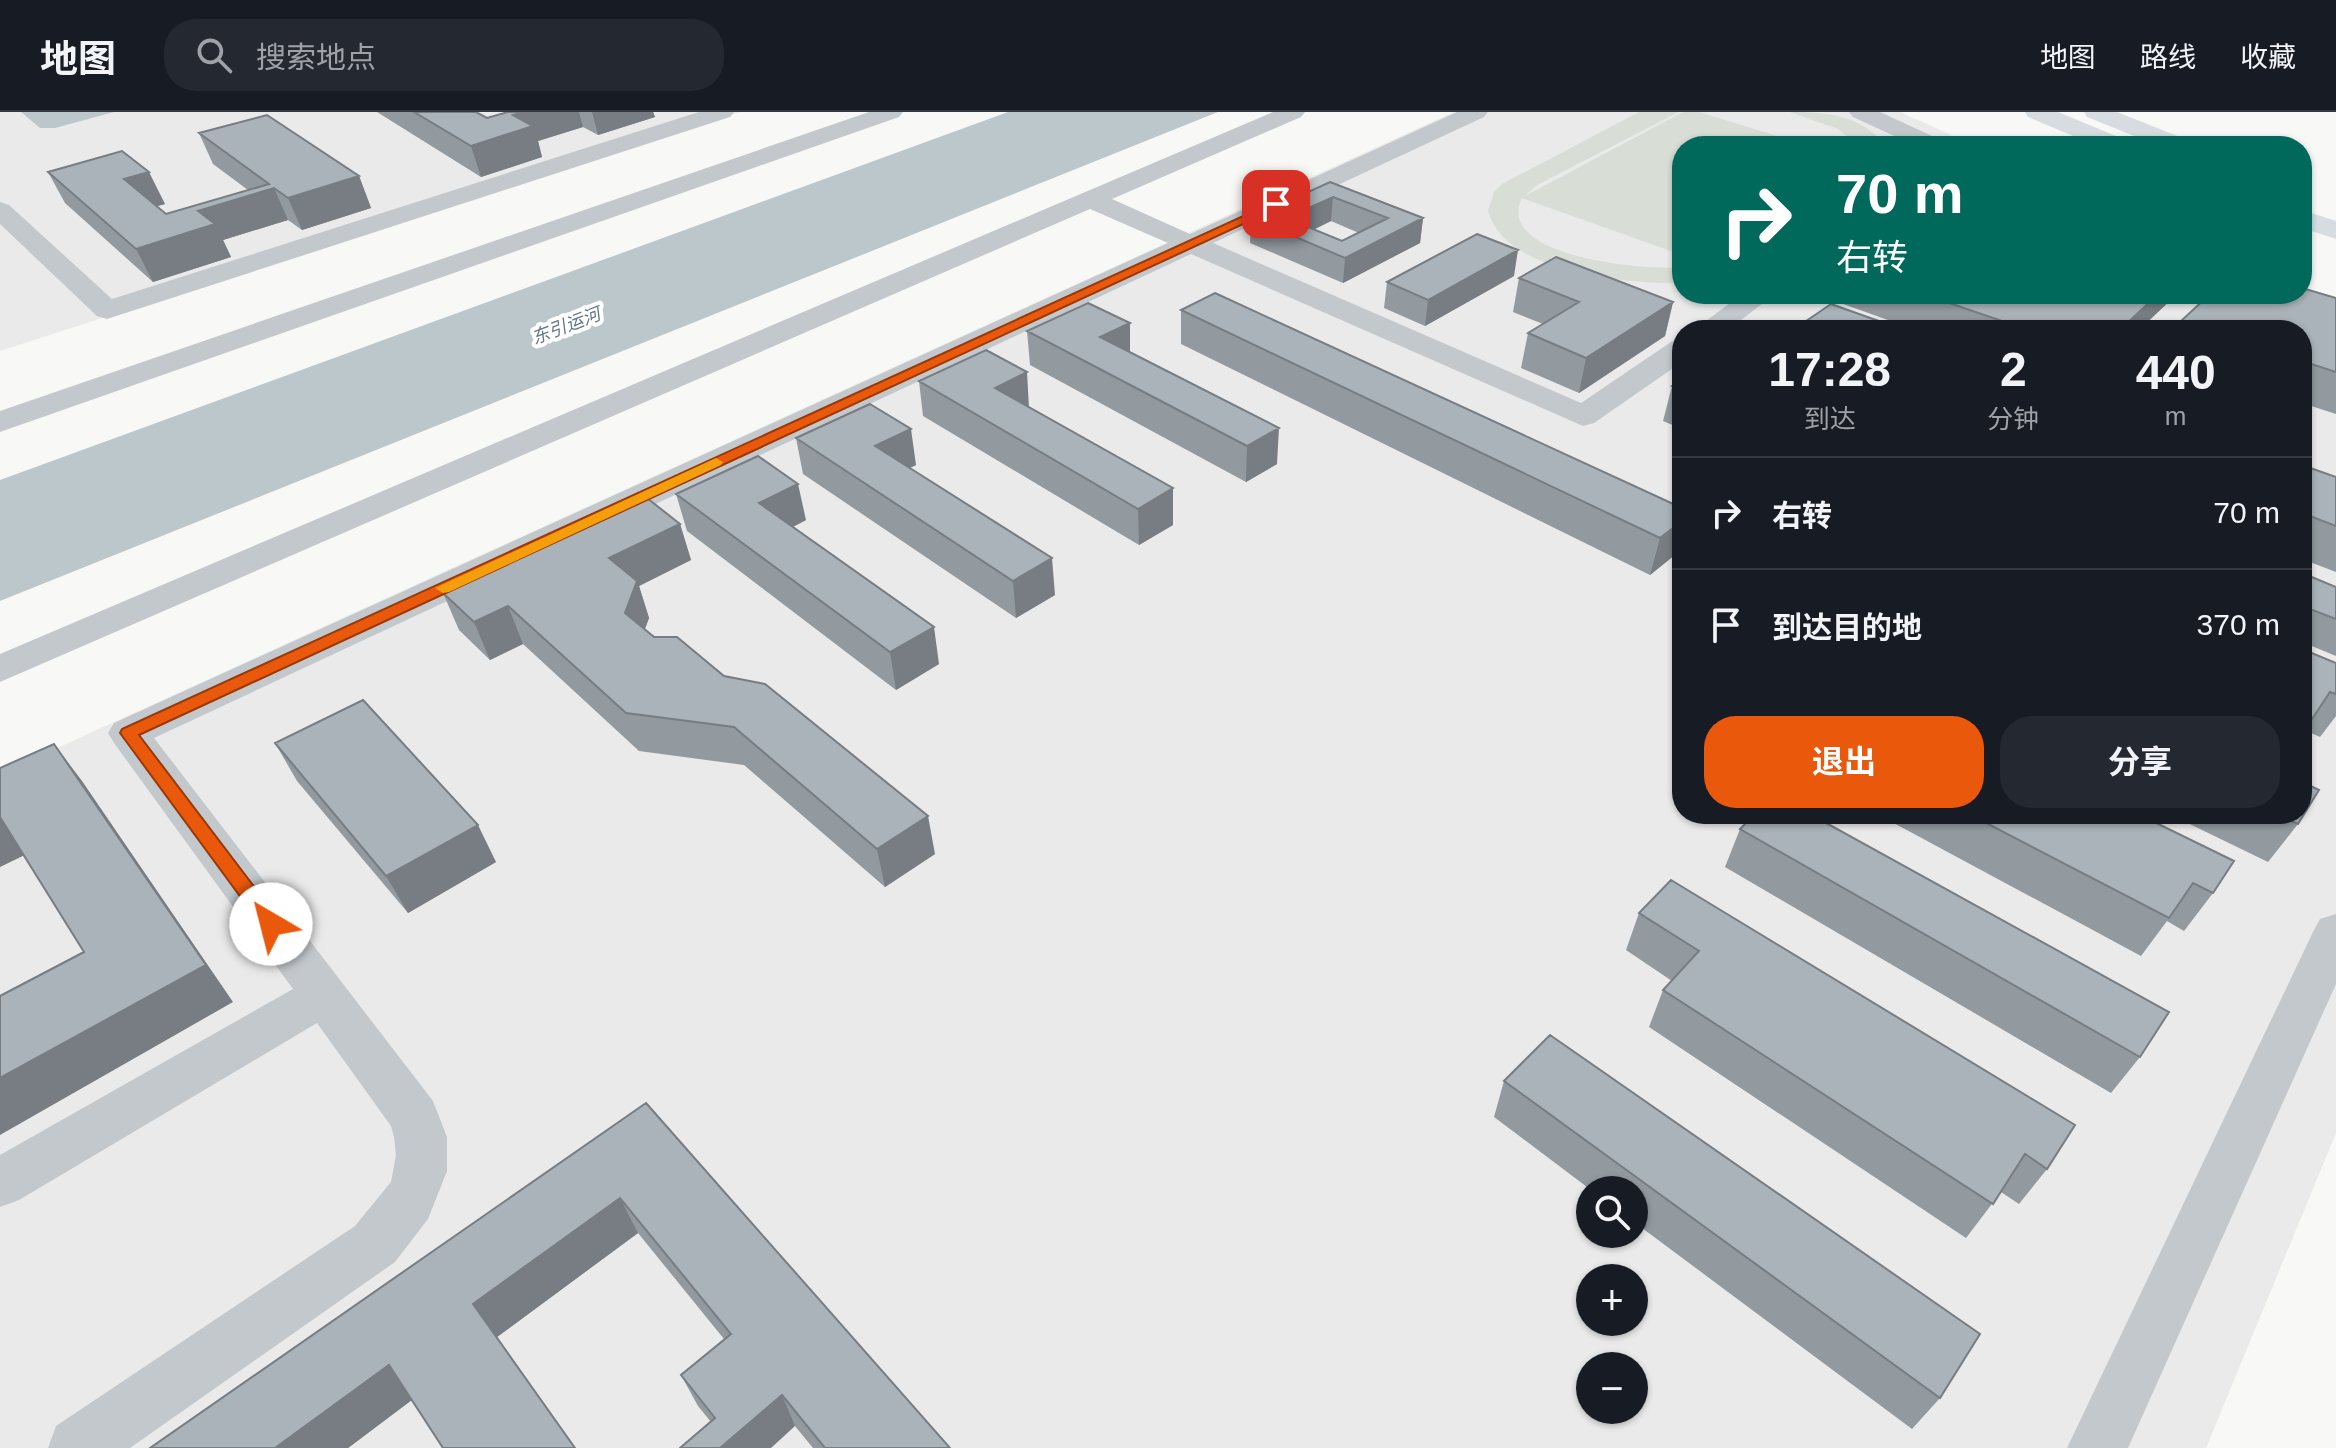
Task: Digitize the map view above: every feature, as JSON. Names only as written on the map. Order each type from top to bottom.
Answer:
[{"type":"highway","points":[[2037,112],[2095,136]]},
{"type":"highway","points":[[2096,112],[2156,136]]},
{"type":"highway","points":[[2312,196],[2336,205]]},
{"type":"highway","points":[[2312,222],[2336,231]]},
{"type":"lane","points":[[0,422],[891,112]]},
{"type":"lane","points":[[0,669],[1293,112]]},
{"type":"lane","points":[[78,1448],[375,1244],[399,1218],[415,1190],[424,1163],[423,1138],[415,1117],[128,733],[1476,112]]},
{"type":"lane","points":[[1861,112],[1913,136]]},
{"type":"lane","points":[[0,210],[107,310],[730,124],[779,151]]},
{"type":"lane","points":[[1089,199],[1583,416],[1672,355]]},
{"type":"lane","points":[[1723,320],[1747,304]]},
{"type":"lane","points":[[2097,1448],[2336,932]]},
{"type":"lane","points":[[0,1183],[324,995]]},
{"type":"shaded area","points":[[0,112],[741,112],[0,351]]},
{"type":"shaded area","points":[[1454,112],[1900,112],[1954,136],[1672,136],[1672,304],[2312,304],[2312,290],[2336,300],[2336,1133],[2206,1448],[0,1448],[0,774]]},
{"type":"shaded area","points":[[1639,112],[1679,112],[1537,185],[1525,196],[1683,112],[1699,112],[1777,136],[1672,136],[1672,251],[1522,198],[1519,218],[1530,235],[1551,247],[1610,263],[1672,268],[1672,283],[1632,281],[1572,271],[1543,262],[1518,249],[1499,232],[1488,211],[1494,192],[1502,184]]},
{"type":"shaded area","points":[[1790,112],[1842,117],[1876,136],[1847,136],[1838,129]]},
{"type":"water","points":[[21,112],[114,112],[55,128],[40,128]]},
{"type":"water","name":"东引运河","points":[[1008,112],[1218,112],[0,601],[0,480]]},
{"type":"building","points":[[414,112],[476,112],[487,118],[508,112],[524,112],[513,115],[533,126],[471,146]]},
{"type":"building","points":[[267,115],[359,176],[288,198],[274,188],[198,211],[215,224],[136,249],[48,172],[122,151],[149,172],[124,179],[166,214],[269,184],[199,133]]},
{"type":"building","points":[[1330,182],[1423,218],[1345,258],[1251,218]],"holes":[[[1333,197],[1388,218],[1342,241],[1286,218]]]},
{"type":"building","points":[[1477,234],[1518,250],[1428,300],[1387,282]]},
{"type":"building","points":[[1556,257],[1672,303],[1586,358],[1528,333],[1579,302],[1519,278]]},
{"type":"building","points":[[2312,291],[2336,298],[2336,372],[2312,364],[2312,320],[2182,320],[2199,304],[2312,304]]},
{"type":"building","points":[[1215,293],[1672,503],[1672,529],[1660,538],[1181,310]]},
{"type":"building","points":[[1088,303],[1130,323],[1100,337],[1279,428],[1247,446],[1027,331]]},
{"type":"building","points":[[1831,304],[1876,320],[1808,320]]},
{"type":"building","points":[[1952,304],[2147,304],[2131,320],[1999,320]]},
{"type":"building","points":[[986,350],[1027,372],[995,388],[1173,488],[1138,509],[919,381]]},
{"type":"building","points":[[870,404],[911,429],[875,446],[1052,558],[1013,581],[796,438]]},
{"type":"building","points":[[758,456],[798,484],[759,503],[934,627],[890,652],[676,494]]},
{"type":"building","points":[[2312,469],[2336,477],[2336,526],[2312,517]]},
{"type":"building","points":[[647,498],[680,524],[609,558],[637,581],[625,613],[654,637],[677,637],[724,676],[765,684],[928,816],[877,849],[734,727],[626,713],[508,606],[474,622],[443,593]]},
{"type":"building","points":[[2312,577],[2336,587],[2336,619],[2312,610]]},
{"type":"building","points":[[2312,653],[2336,663],[2336,694],[2330,692],[2312,719]]},
{"type":"building","points":[[363,700],[478,825],[386,876],[275,743]]},
{"type":"building","points":[[54,744],[206,965],[0,1078],[0,996],[84,952],[0,817],[0,768]]},
{"type":"building","points":[[2312,787],[2319,790],[2312,801]]},
{"type":"building","points":[[1745,824],[1828,824],[2169,1012],[2140,1057],[1740,829]]},
{"type":"building","points":[[1988,824],[2158,824],[2234,861],[2213,893],[2193,883],[2169,918]]},
{"type":"building","points":[[1671,880],[2075,1125],[2047,1169],[2025,1154],[1993,1204],[1663,990],[1699,951],[1639,913]]},
{"type":"building","points":[[1550,1035],[1980,1334],[1940,1398],[1648,1186],[1648,1176],[1635,1176],[1504,1081]]},
{"type":"building","points":[[646,1103],[950,1448],[825,1448],[782,1395],[720,1448],[680,1448],[715,1418],[681,1375],[731,1334],[620,1198],[473,1304],[575,1448],[443,1448],[389,1365],[275,1448],[150,1448]]},
{"type":"slow traffic","points":[[443,588],[716,462]]},
{"type":"route","points":[[271,924],[128,733],[1276,204]]}]
